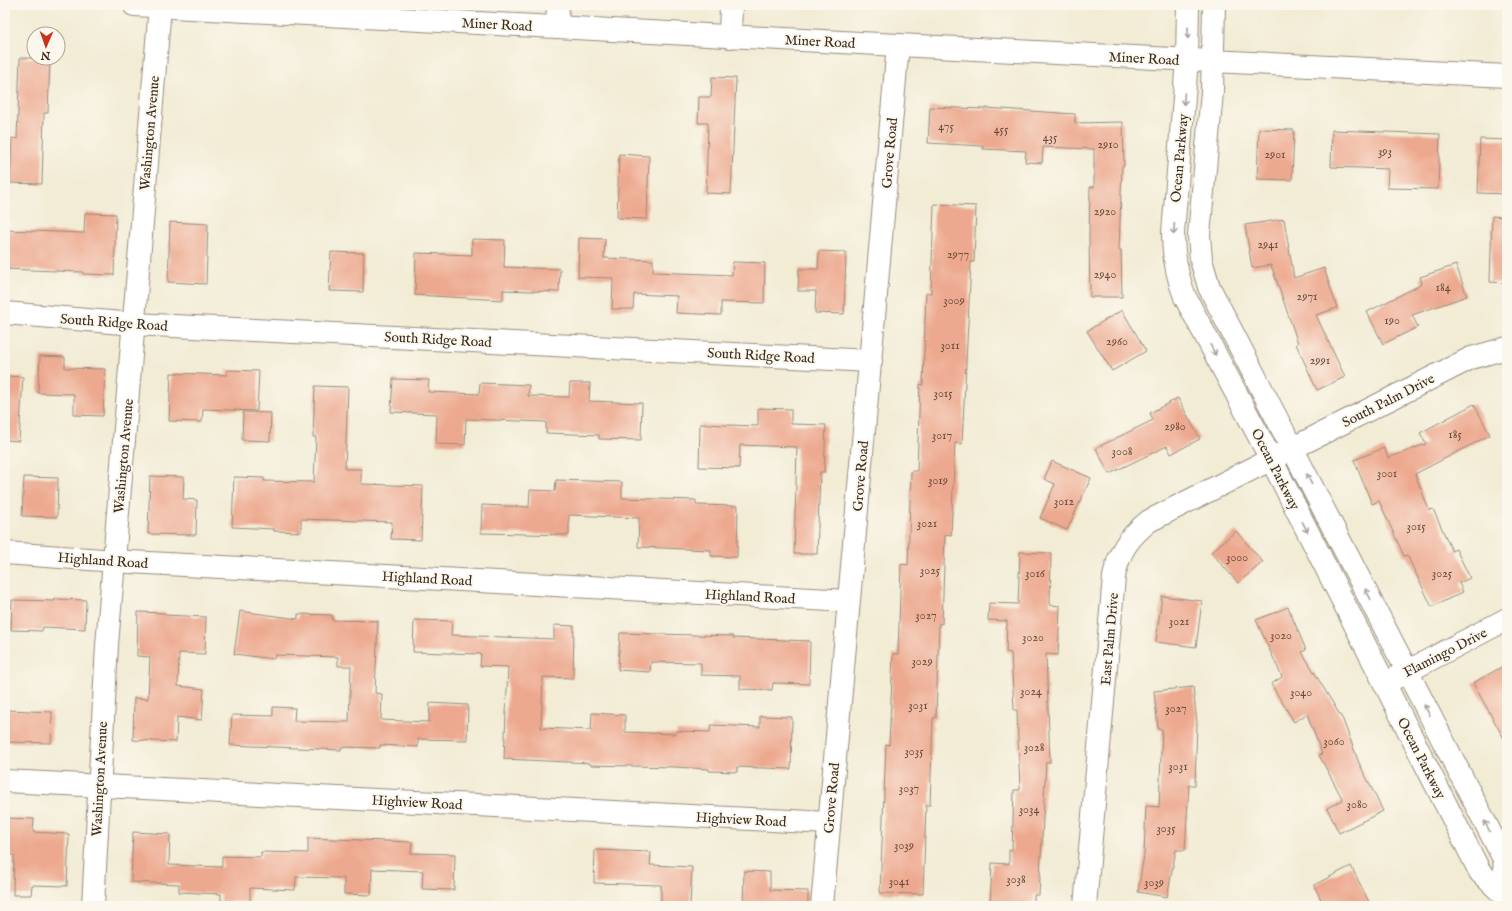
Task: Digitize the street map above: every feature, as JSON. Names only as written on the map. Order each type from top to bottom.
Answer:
[{"type":"street","name":"Miner Road","points":[[134,5],[1507,76]]},
{"type":"street","points":[[557,27],[558,5]]},
{"type":"street","points":[[730,5],[730,37]]},
{"type":"street","name":"Ocean Parkway","points":[[1188,5],[1187,60],[1173,233],[1175,265],[1185,297],[1271,459],[1480,872],[1507,899]]},
{"type":"street","name":"Ocean Parkway","points":[[1214,5],[1214,62],[1199,235],[1201,260],[1209,287],[1504,859],[1507,889]]},
{"type":"street","name":"Washington Avenue","points":[[93,906],[107,645],[160,6]]},
{"type":"street","name":"Grove Road","points":[[822,906],[898,45]]},
{"type":"street","name":"South Ridge Road","points":[[5,313],[134,324],[871,361]]},
{"type":"street","name":"South Palm Drive","points":[[1271,459],[1471,358],[1507,348]]},
{"type":"street","name":"East Palm Drive","points":[[1085,906],[1114,577],[1118,561],[1125,545],[1135,532],[1148,521],[1271,459]]},
{"type":"street","name":"Highland Road","points":[[5,553],[114,561],[848,601]]},
{"type":"street","name":"Flamingo Drive","points":[[1384,684],[1507,620]]},
{"type":"street","name":"Highview Road","points":[[5,780],[829,823]]},
{"type":"street","points":[[1496,906],[1507,899]]},
{"type":"building","points":[[20,58],[26,58],[26,66],[50,66],[48,113],[44,113],[42,184],[10,183],[12,138],[17,139]]},
{"type":"building","points":[[712,77],[736,78],[731,194],[706,193],[708,123],[698,123],[699,97],[711,97]]},
{"type":"building","points":[[930,107],[986,108],[1075,114],[1075,123],[1123,122],[1124,166],[1122,166],[1119,250],[1121,250],[1122,297],[1090,297],[1090,187],[1094,187],[1094,149],[1043,147],[1042,163],[1025,162],[1026,151],[983,149],[983,146],[928,143]]},
{"type":"building","points":[[1259,129],[1294,130],[1292,180],[1257,179]]},
{"type":"building","points":[[1332,130],[1440,134],[1438,189],[1387,188],[1388,169],[1331,167]]},
{"type":"building","points":[[1480,139],[1507,140],[1507,194],[1478,193]]},
{"type":"building","points":[[619,154],[649,156],[647,219],[617,218]]},
{"type":"building","points":[[934,204],[976,206],[974,262],[971,262],[962,444],[955,443],[951,535],[945,534],[942,624],[939,623],[936,718],[933,718],[930,805],[926,805],[923,894],[880,893],[886,744],[889,745],[893,654],[898,654],[901,564],[908,565],[911,471],[917,471],[920,384],[923,385],[926,293],[931,293]]},
{"type":"building","points":[[85,213],[116,214],[114,275],[83,274],[83,272],[5,269],[5,230],[84,233]]},
{"type":"building","points":[[1492,216],[1507,217],[1507,283],[1490,282]]},
{"type":"building","points":[[1284,219],[1294,278],[1324,268],[1337,308],[1316,315],[1345,377],[1317,390],[1296,344],[1298,343],[1271,265],[1252,268],[1245,225]]},
{"type":"building","points":[[170,222],[208,224],[206,284],[168,282]]},
{"type":"building","points":[[579,238],[605,239],[604,258],[653,260],[653,272],[732,275],[733,262],[765,263],[764,303],[721,302],[721,315],[676,313],[677,296],[634,294],[633,309],[612,309],[613,278],[578,277]]},
{"type":"building","points":[[472,239],[505,240],[504,267],[560,269],[559,292],[503,290],[503,300],[415,295],[416,253],[472,255]]},
{"type":"building","points":[[819,251],[846,252],[844,314],[815,313],[816,291],[798,291],[799,269],[818,269]]},
{"type":"building","points":[[331,252],[364,253],[363,292],[329,291]]},
{"type":"building","points":[[1456,265],[1467,296],[1412,315],[1418,327],[1383,344],[1367,312],[1422,284],[1420,277]]},
{"type":"building","points":[[1122,310],[1146,351],[1112,371],[1087,331]]},
{"type":"building","points":[[40,356],[65,357],[65,368],[105,369],[103,416],[74,415],[74,394],[38,393]]},
{"type":"building","points":[[227,370],[259,371],[257,411],[203,409],[202,422],[169,421],[171,373],[227,375]]},
{"type":"building","points":[[5,376],[23,377],[19,441],[5,440]]},
{"type":"building","points":[[393,379],[429,380],[428,392],[479,394],[480,383],[529,385],[528,396],[569,397],[570,383],[590,383],[589,401],[642,403],[641,440],[599,439],[599,435],[546,433],[546,422],[466,419],[465,445],[436,444],[437,414],[391,412]]},
{"type":"building","points":[[315,386],[348,387],[345,469],[361,469],[361,484],[423,486],[421,540],[391,539],[392,522],[301,519],[301,532],[232,527],[234,477],[264,478],[264,481],[314,482],[316,437],[313,437]]},
{"type":"building","points":[[1178,398],[1200,439],[1171,454],[1167,446],[1109,474],[1096,448],[1153,420],[1150,413]]},
{"type":"building","points":[[1474,404],[1490,435],[1415,474],[1429,510],[1433,509],[1452,551],[1456,549],[1470,578],[1459,583],[1463,592],[1432,607],[1407,555],[1404,556],[1379,501],[1372,504],[1354,460],[1384,448],[1388,458],[1426,444],[1420,433]]},
{"type":"building","points":[[758,408],[791,409],[791,424],[826,425],[824,472],[820,472],[817,554],[794,554],[797,447],[740,445],[739,468],[699,467],[700,424],[758,426]]},
{"type":"building","points":[[243,412],[271,413],[270,441],[242,440]]},
{"type":"building","points":[[1052,461],[1091,478],[1067,530],[1040,518],[1055,484],[1044,479]]},
{"type":"building","points":[[150,476],[184,477],[183,499],[197,500],[196,535],[148,534]]},
{"type":"building","points":[[24,477],[58,478],[57,517],[22,516]]},
{"type":"building","points":[[556,480],[622,482],[622,498],[696,500],[696,505],[738,506],[737,557],[711,556],[711,550],[638,547],[639,518],[569,515],[569,535],[481,533],[482,505],[529,507],[530,490],[555,491]]},
{"type":"building","points":[[1236,531],[1263,562],[1238,583],[1211,552]]},
{"type":"building","points":[[1020,552],[1051,553],[1050,605],[1060,606],[1058,655],[1046,654],[1050,762],[1046,762],[1039,895],[1034,895],[1034,906],[990,906],[992,863],[1009,864],[1009,850],[1012,850],[1014,790],[1020,790],[1017,710],[1014,710],[1011,653],[1006,652],[1007,621],[988,620],[989,603],[1018,604]]},
{"type":"building","points":[[1162,596],[1202,601],[1196,647],[1156,642]]},
{"type":"building","points":[[55,599],[86,600],[85,629],[43,627],[42,631],[11,630],[12,600],[55,601]]},
{"type":"building","points":[[1288,607],[1306,650],[1302,652],[1343,720],[1359,763],[1383,811],[1339,833],[1327,808],[1343,800],[1319,755],[1322,754],[1307,714],[1294,722],[1271,684],[1282,677],[1256,620]]},
{"type":"building","points":[[240,611],[298,619],[298,614],[332,615],[332,620],[378,621],[375,693],[382,694],[381,720],[429,722],[430,703],[468,705],[467,740],[418,739],[418,747],[380,745],[380,748],[341,747],[341,750],[230,745],[232,715],[273,716],[273,707],[295,708],[294,721],[349,722],[351,666],[338,666],[338,657],[275,655],[274,659],[234,654]]},
{"type":"building","points":[[138,612],[206,617],[205,654],[179,653],[178,686],[204,689],[202,720],[177,717],[176,742],[133,740],[134,698],[148,699],[150,657],[137,656]]},
{"type":"building","points":[[414,620],[452,621],[451,635],[554,639],[554,625],[574,626],[573,678],[543,677],[541,728],[591,730],[592,713],[625,715],[625,732],[676,734],[677,731],[710,732],[711,725],[760,727],[760,716],[792,717],[791,769],[737,767],[737,772],[709,771],[709,769],[675,767],[590,765],[590,763],[504,759],[508,667],[480,666],[481,654],[413,652]]},
{"type":"building","points":[[620,633],[733,636],[733,638],[810,641],[809,684],[773,683],[772,690],[740,689],[740,676],[701,675],[701,663],[651,662],[650,672],[618,670]]},
{"type":"building","points":[[1507,664],[1507,744],[1473,683]]},
{"type":"building","points":[[1193,687],[1197,723],[1195,785],[1189,785],[1185,850],[1176,850],[1167,897],[1138,892],[1144,855],[1146,806],[1159,807],[1162,729],[1158,729],[1154,691]]},
{"type":"building","points":[[7,710],[52,712],[51,743],[6,742]]},
{"type":"building","points":[[5,818],[34,819],[33,832],[69,834],[67,886],[32,885],[31,895],[13,895],[14,855],[5,855]]},
{"type":"building","points":[[133,832],[170,834],[169,865],[222,867],[222,856],[261,857],[261,852],[308,853],[308,838],[412,842],[411,853],[455,854],[454,890],[422,889],[423,871],[372,869],[371,895],[344,894],[344,878],[296,877],[295,890],[250,888],[250,902],[221,901],[221,894],[179,892],[179,884],[131,882]]},
{"type":"building","points":[[595,850],[651,852],[650,865],[692,867],[690,906],[661,906],[661,885],[594,883]]},
{"type":"building","points":[[1351,866],[1371,906],[1324,906],[1314,885]]},
{"type":"building","points":[[744,871],[770,872],[770,890],[808,891],[808,906],[743,906]]}]
